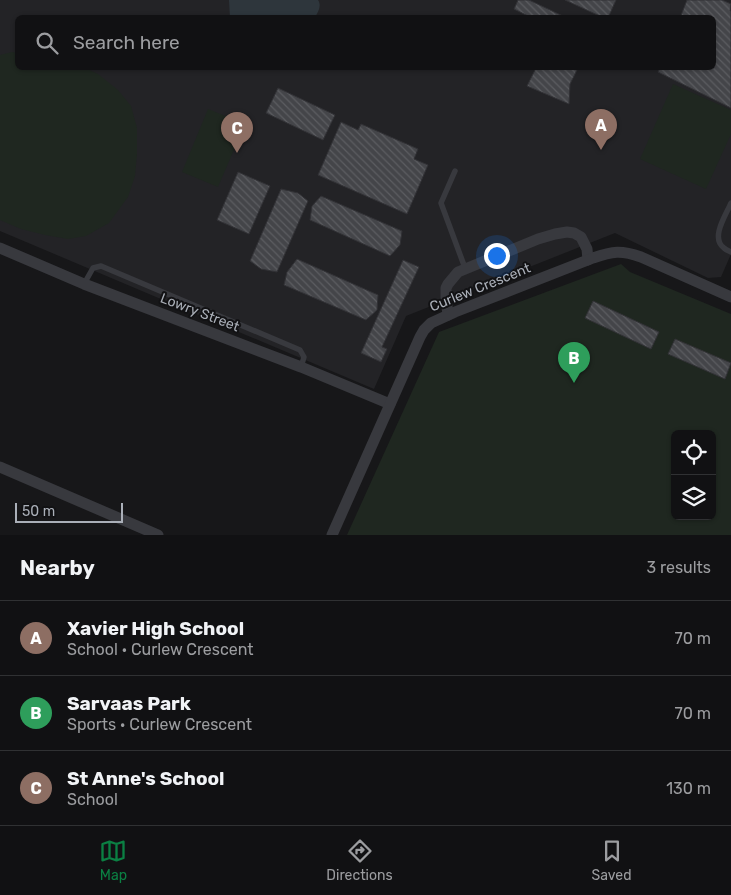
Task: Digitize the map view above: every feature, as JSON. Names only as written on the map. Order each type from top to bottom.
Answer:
[{"type":"street","points":[[448,315],[446,291],[448,284],[458,272],[538,239],[567,232],[574,233],[581,237],[587,248],[588,260]]},
{"type":"street","name":"Lowry Street","points":[[0,248],[84,284],[302,367],[390,404]]},
{"type":"street","name":"Curlew Crescent","points":[[332,535],[420,337],[431,323],[588,260],[617,252],[627,252],[641,257],[731,297]]},
{"type":"street","points":[[0,467],[158,535]]},
{"type":"lane","points":[[455,171],[441,203],[465,268]]},
{"type":"lane","points":[[731,203],[719,231],[718,240],[722,248],[731,252]]},
{"type":"lane","points":[[84,284],[93,268],[101,266],[300,350],[304,357],[302,367]]},
{"type":"shaded area","points":[[0,0],[731,0],[731,254],[721,277],[708,278],[615,233],[406,316],[374,389],[0,231]]},
{"type":"shaded area","points":[[229,0],[318,0],[320,7],[316,15],[230,15]]},
{"type":"shaded area","points":[[15,53],[15,70],[89,70],[98,74],[118,90],[131,106],[137,128],[137,154],[135,176],[128,197],[109,223],[86,236],[68,239],[45,235],[21,229],[0,220],[0,55]]},
{"type":"shaded area","points":[[673,84],[731,110],[731,134],[706,189],[640,159]]},
{"type":"shaded area","points":[[208,109],[245,124],[218,187],[182,172]]},
{"type":"shaded area","points":[[621,264],[630,272],[731,314],[731,535],[347,535],[439,332]]},
{"type":"building","points":[[518,0],[529,0],[561,15],[526,15],[514,9]]},
{"type":"building","points":[[565,0],[616,0],[609,15],[598,15]]},
{"type":"building","points":[[687,0],[722,0],[731,4],[731,108],[658,72],[659,70],[716,70],[716,15],[681,15]]},
{"type":"building","points":[[535,70],[577,70],[570,84],[569,104],[527,86]]},
{"type":"building","points":[[278,88],[335,115],[323,140],[266,113]]},
{"type":"building","points":[[341,122],[358,130],[361,124],[418,149],[414,159],[428,165],[407,214],[318,175]]},
{"type":"building","points":[[238,172],[270,186],[249,234],[217,220]]},
{"type":"building","points":[[281,189],[298,193],[308,201],[277,272],[261,269],[250,261]]},
{"type":"building","points":[[321,196],[402,231],[400,245],[390,256],[310,220],[312,206]]},
{"type":"building","points":[[297,259],[378,295],[377,310],[366,320],[284,285],[287,272]]},
{"type":"building","points":[[403,260],[419,267],[382,347],[387,349],[381,362],[361,353]]},
{"type":"building","points":[[593,301],[659,332],[651,349],[585,318]]},
{"type":"building","points":[[675,339],[731,363],[725,379],[668,354]]},
{"type":"place","name":"Xavier High School","points":[[601,150]]},
{"type":"place","name":"St Anne's School","points":[[237,153]]},
{"type":"place","name":"Sarvaas Park","points":[[574,383]]}]
